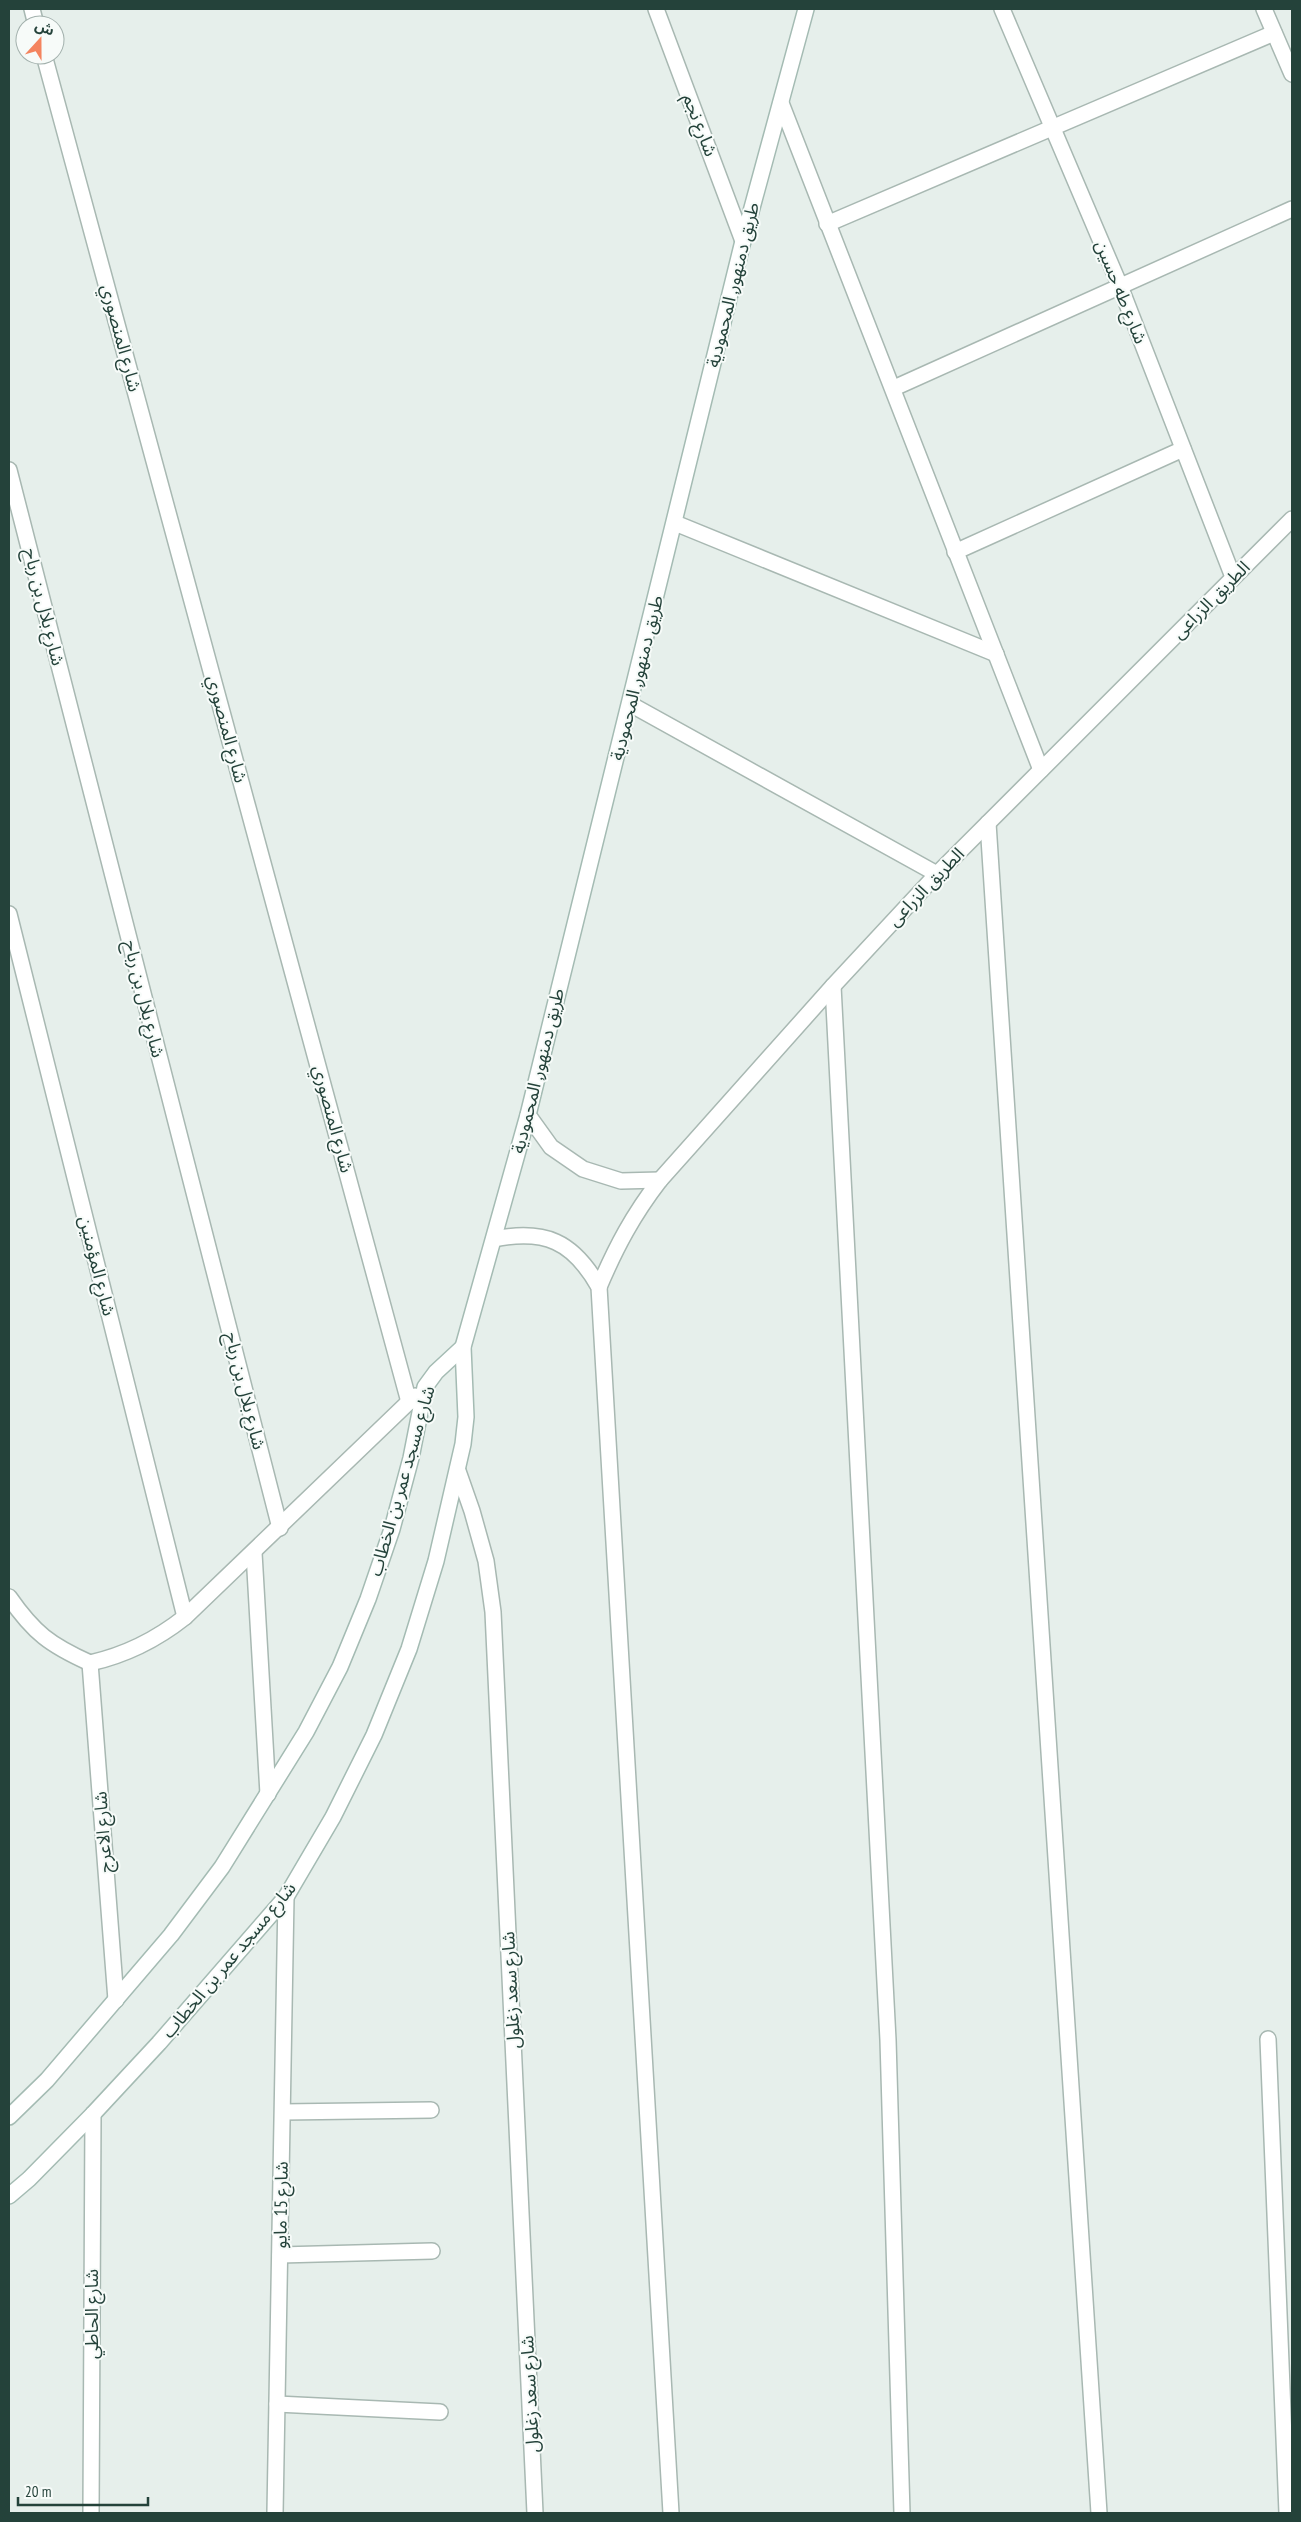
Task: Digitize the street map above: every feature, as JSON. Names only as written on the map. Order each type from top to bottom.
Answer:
[{"type":"street","name":"شارع نجم","points":[[656,9],[743,241]]},
{"type":"street","name":"طريق دمنهور, المحمودية","points":[[463,1347],[528,1115],[743,241],[806,9]]},
{"type":"street","name":"شارع طه حسين","points":[[1002,9],[1120,286],[1233,577]]},
{"type":"street","points":[[1264,9],[1292,74]]},
{"type":"street","points":[[827,224],[1274,33]]},
{"type":"street","name":"شارع المنصوري","points":[[47,65],[409,1402]]},
{"type":"street","points":[[781,103],[827,224],[894,388],[1041,770]]},
{"type":"street","points":[[894,388],[1292,209]]},
{"type":"street","points":[[956,552],[1183,449]]},
{"type":"street","name":"شارع بلال بن رباح","points":[[9,470],[280,1528]]},
{"type":"street","name":"الطريق الزراعى","points":[[599,1287],[619,1240],[637,1210],[660,1180],[833,986],[937,874],[1292,519]]},
{"type":"street","points":[[675,523],[996,654]]},
{"type":"street","points":[[630,704],[937,874]]},
{"type":"street","points":[[988,823],[1099,2513]]},
{"type":"street","name":"شارع المؤمنين","points":[[9,914],[185,1617]]},
{"type":"street","points":[[833,986],[888,2040],[902,2513]]},
{"type":"street","points":[[528,1115],[550,1147],[583,1169],[621,1180],[660,1180]]},
{"type":"street","points":[[494,1239],[519,1234],[544,1237],[567,1248],[586,1265],[599,1287],[671,2513]]},
{"type":"street","name":"شارع مسجد عمر بن الخطاب","points":[[9,2117],[47,2080],[171,1935],[222,1867],[306,1732],[331,1683],[368,1599],[395,1520],[411,1458],[425,1386],[436,1372],[463,1347]]},
{"type":"street","name":"شارع مسجد عمر بن الخطاب","points":[[9,2196],[93,2114],[159,2043],[286,1897],[334,1817],[374,1735],[408,1649],[434,1570],[458,1471],[466,1417],[463,1347]]},
{"type":"street","points":[[9,1597],[28,1625],[56,1648],[90,1663],[117,1657],[143,1645],[168,1631],[185,1617],[280,1528],[425,1386]]},
{"type":"street","name":"شارع سعد زغلول","points":[[458,1471],[486,1561],[493,1612],[535,2513]]},
{"type":"street","points":[[254,1552],[268,1794]]},
{"type":"street","name":"شارع الاعرج","points":[[90,1663],[116,2000]]},
{"type":"street","name":"شارع 15 مايو","points":[[275,2513],[286,1897]]},
{"type":"street","points":[[1268,2038],[1287,2513]]},
{"type":"street","points":[[282,2112],[431,2110]]},
{"type":"street","name":"شارع الحاطي","points":[[91,2513],[93,2114]]},
{"type":"street","points":[[280,2255],[432,2251]]},
{"type":"street","points":[[277,2404],[440,2412]]}]
